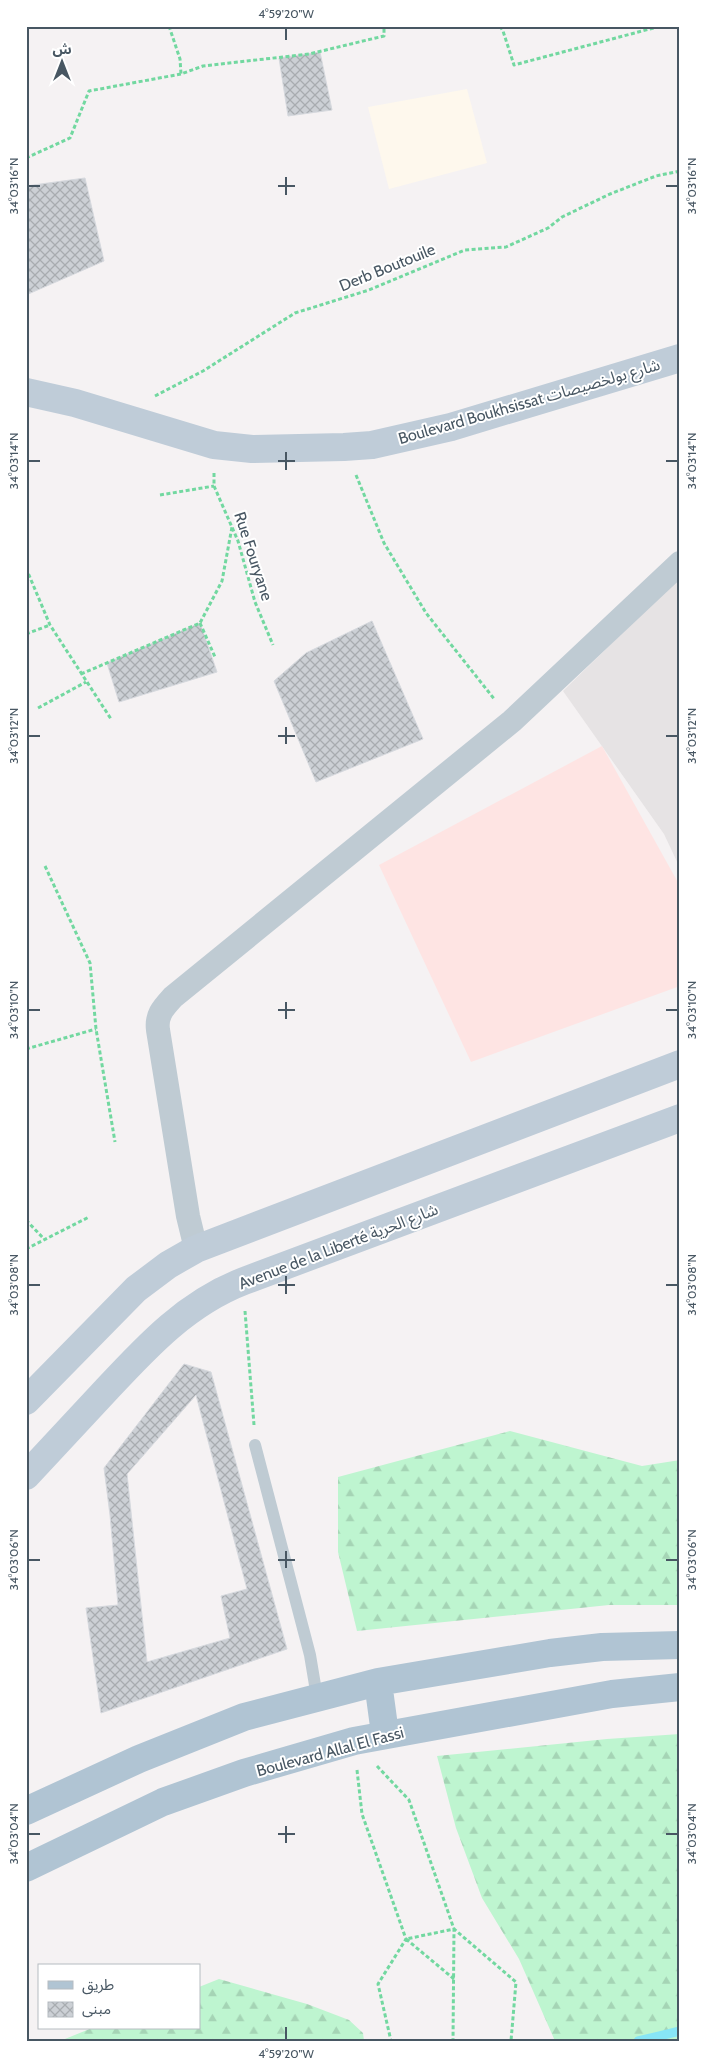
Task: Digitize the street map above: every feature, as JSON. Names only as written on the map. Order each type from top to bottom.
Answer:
[{"type":"main road","name":"Boulevard Boukhsissat شارع بولخصيصات","points":[[26,392],[113,414],[214,444],[252,449],[344,446],[390,441],[452,427],[680,358]]},
{"type":"main road","points":[[26,1401],[136,1289],[168,1265],[196,1249],[680,1064]]},
{"type":"main road","name":"Avenue de la Liberté شارع الحرية","points":[[26,1476],[146,1348],[176,1320],[208,1297],[244,1281],[680,1118]]},
{"type":"main road","points":[[26,1811],[182,1740],[244,1717],[378,1682],[550,1653],[602,1647],[680,1645]]},
{"type":"main road","points":[[378,1682],[385,1734]]},
{"type":"main road","name":"Boulevard Allal El Fassi","points":[[26,1868],[163,1802],[244,1773],[354,1741],[612,1694],[680,1687]]},
{"type":"street","points":[[196,1249],[188,1216],[158,1030],[157,1020],[161,1010],[173,997],[512,721],[680,563]]},
{"type":"lane","points":[[255,1445],[310,1655],[317,1698]]},
{"type":"path","points":[[169,26],[180,59],[181,74]]},
{"type":"path","points":[[26,158],[70,138],[89,90],[181,74],[203,66],[320,52],[384,36],[384,26]]},
{"type":"path","points":[[500,26],[514,65],[661,26]]},
{"type":"path","name":"Derb Boutouile","points":[[113,414],[163,392],[203,371],[295,313],[369,290],[422,266],[465,250],[506,247],[548,228],[562,217],[610,194],[656,176],[680,171]]},
{"type":"path","name":"Rue Fouryane","points":[[214,444],[214,486],[232,527],[255,602],[273,645]]},
{"type":"path","points":[[344,446],[384,543],[422,605],[512,721]]},
{"type":"path","points":[[160,496],[214,486]]},
{"type":"path","points":[[82,674],[200,623],[222,580],[232,527]]},
{"type":"path","points":[[26,568],[50,625],[111,720]]},
{"type":"path","points":[[200,623],[215,657]]},
{"type":"path","points":[[26,634],[50,625]]},
{"type":"path","points":[[38,708],[86,682]]},
{"type":"path","points":[[45,866],[90,963],[96,1029],[115,1142]]},
{"type":"path","points":[[26,1049],[96,1029]]},
{"type":"path","points":[[26,1249],[89,1217]]},
{"type":"path","points":[[26,1220],[44,1240]]},
{"type":"path","points":[[247,1342],[255,1445]]},
{"type":"path","points":[[354,1741],[409,1800],[454,1929],[453,2041]]},
{"type":"path","points":[[354,1741],[362,1814],[406,1939],[454,1980]]},
{"type":"path","points":[[391,2041],[378,1984],[406,1939],[454,1929]]},
{"type":"path","points":[[454,1929],[516,1982],[511,2041]]},
{"type":"shaded area","points":[[467,89],[487,163],[389,189],[368,107]]},
{"type":"shaded area","points":[[680,577],[680,868],[664,834],[563,691]]},
{"type":"shaded area","points":[[602,746],[680,886],[680,986],[471,1062],[379,865]]},
{"type":"green space","points":[[510,1431],[642,1466],[680,1460],[680,1605],[609,1605],[357,1631],[338,1552],[338,1477]]},
{"type":"green space","points":[[680,1734],[680,2041],[555,2041],[519,1959],[482,1898],[456,1828],[437,1756],[607,1739]]},
{"type":"green space","points":[[219,1979],[307,2004],[349,2020],[363,2033],[364,2041],[60,2041],[87,2030],[200,2030],[200,1987]]},
{"type":"building","points":[[320,52],[332,110],[288,116],[279,58]]},
{"type":"building","points":[[85,178],[104,261],[26,295],[26,186]]},
{"type":"building","points":[[372,621],[423,739],[316,782],[274,681],[306,653]]},
{"type":"building","points":[[200,623],[217,672],[119,702],[107,663]]},
{"type":"building","points":[[184,1364],[211,1372],[287,1649],[101,1713],[86,1608],[118,1605],[104,1468]],"holes":[[[196,1395],[247,1589],[221,1596],[230,1638],[147,1662],[127,1474]]]},
{"type":"waterway","points":[[638,2041],[680,2031]]}]
